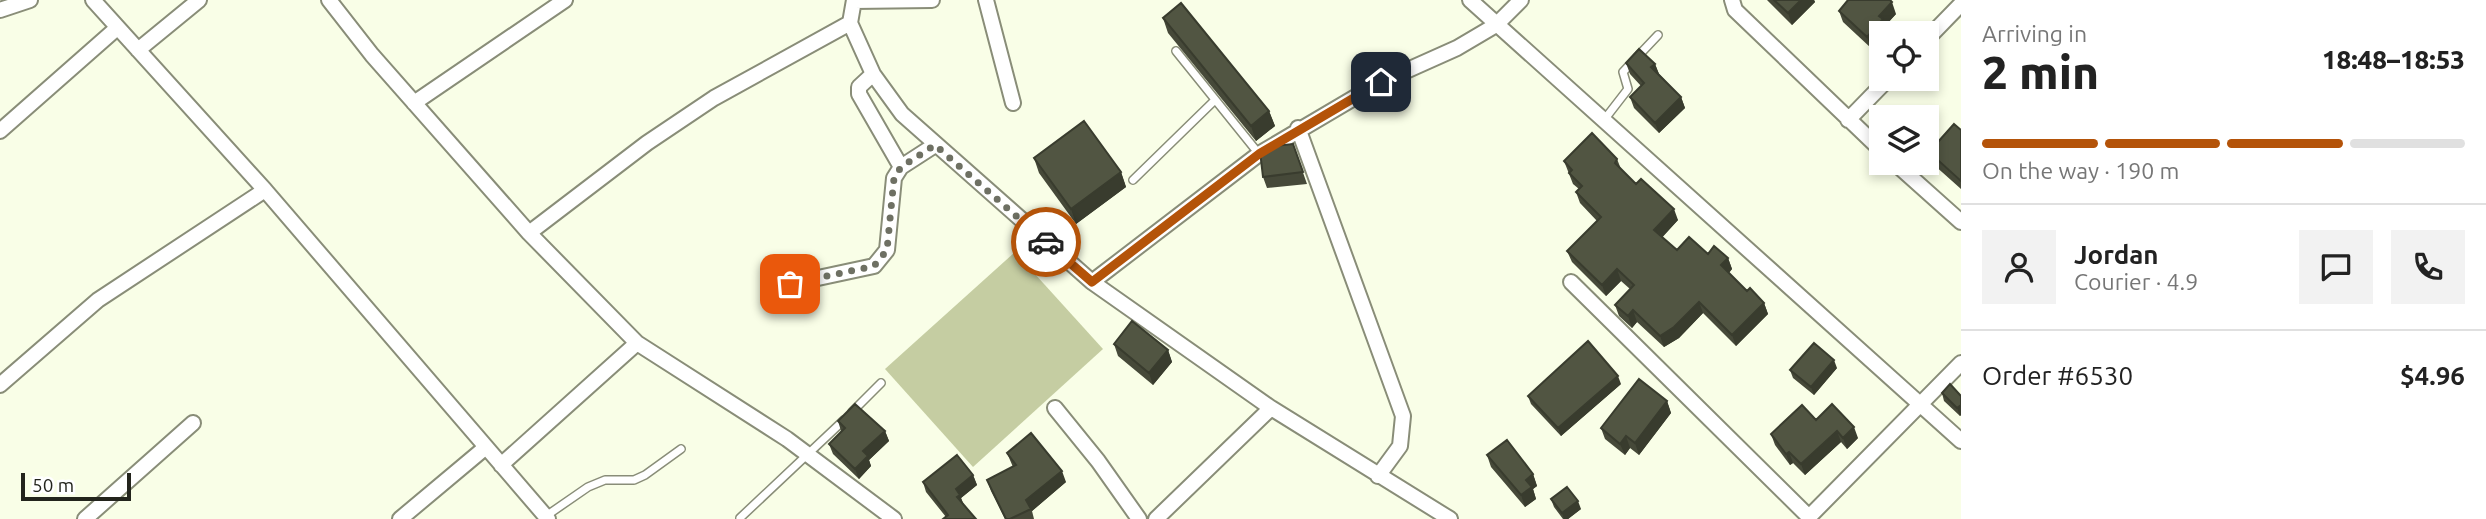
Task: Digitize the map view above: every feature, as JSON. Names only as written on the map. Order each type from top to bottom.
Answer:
[{"type":"street","points":[[0,10],[30,0]]},
{"type":"street","points":[[93,0],[265,190],[547,518]]},
{"type":"street","points":[[138,50],[199,0]]},
{"type":"street","points":[[330,0],[414,103],[529,233],[637,343],[809,456],[894,519]]},
{"type":"street","points":[[414,103],[565,0]]},
{"type":"street","points":[[932,0],[854,0],[850,23],[873,74],[902,114],[1092,282],[1271,408],[1450,519]]},
{"type":"street","points":[[986,0],[995,43],[1013,103]]},
{"type":"street","points":[[1469,0],[1961,441]]},
{"type":"street","points":[[1092,282],[1259,154],[1298,128],[1381,82],[1457,48],[1496,25],[1521,0]]},
{"type":"street","points":[[1732,0],[1735,10],[1869,139]]},
{"type":"street","points":[[1939,27],[1961,4]]},
{"type":"street","points":[[529,233],[647,143],[714,98],[850,23]]},
{"type":"street","points":[[0,131],[117,28]]},
{"type":"street","points":[[873,74],[859,87],[859,94],[901,167]]},
{"type":"street","points":[[1848,120],[1876,91]]},
{"type":"street","points":[[1298,128],[1403,416],[1399,446],[1378,476]]},
{"type":"street","points":[[790,284],[874,266],[882,259],[887,250],[894,178],[901,167],[935,145]]},
{"type":"street","points":[[1908,175],[1961,222]]},
{"type":"street","points":[[0,385],[98,300],[265,190]]},
{"type":"street","points":[[1571,282],[1806,517],[1961,363]]},
{"type":"street","points":[[501,464],[637,343]]},
{"type":"street","points":[[1055,408],[1098,461],[1139,519]]},
{"type":"street","points":[[1156,519],[1271,408]]},
{"type":"street","points":[[85,519],[193,423]]},
{"type":"street","points":[[400,519],[486,447]]},
{"type":"lane","points":[[1604,121],[1628,89],[1623,72],[1627,65],[1658,35]]},
{"type":"lane","points":[[1176,51],[1259,154]]},
{"type":"lane","points":[[1133,180],[1215,100]]},
{"type":"lane","points":[[740,518],[809,456],[881,383]]},
{"type":"lane","points":[[547,518],[588,487],[605,480],[634,480],[681,449]]},
{"type":"green space","points":[[1015,252],[1103,349],[973,467],[885,369]]},
{"type":"building","points":[[1774,0],[1801,0],[1788,13]]},
{"type":"building","points":[[1848,0],[1892,2],[1879,16],[1883,19],[1881,21],[1869,21],[1867,37],[1839,11]]},
{"type":"building","points":[[1181,3],[1269,111],[1251,126],[1163,18]]},
{"type":"building","points":[[1639,49],[1655,64],[1651,67],[1681,97],[1655,123],[1630,97],[1644,83],[1626,63]]},
{"type":"building","points":[[1084,121],[1121,172],[1071,209],[1034,158]]},
{"type":"building","points":[[1954,124],[1961,130],[1961,181],[1939,161],[1939,141]]},
{"type":"building","points":[[1592,133],[1617,159],[1615,163],[1636,184],[1641,179],[1674,209],[1654,230],[1677,250],[1689,237],[1708,254],[1714,246],[1728,258],[1721,265],[1747,291],[1750,288],[1764,303],[1732,335],[1699,302],[1674,327],[1660,336],[1633,310],[1628,316],[1615,305],[1634,285],[1617,269],[1602,285],[1567,251],[1601,217],[1576,192],[1582,186],[1569,173],[1572,170],[1564,161]]},
{"type":"building","points":[[1293,144],[1303,172],[1263,177],[1260,151],[1266,147]]},
{"type":"building","points":[[1132,321],[1168,350],[1149,373],[1114,344]]},
{"type":"building","points":[[1588,341],[1618,376],[1558,428],[1528,396]]},
{"type":"building","points":[[1814,343],[1834,360],[1811,387],[1790,370]]},
{"type":"building","points":[[1639,379],[1667,401],[1635,443],[1626,436],[1620,444],[1601,428]]},
{"type":"building","points":[[1950,384],[1961,396],[1961,405],[1957,408],[1942,393]]},
{"type":"building","points":[[855,404],[885,431],[863,451],[868,456],[855,469],[829,444],[845,428],[838,421]]},
{"type":"building","points":[[1832,404],[1854,427],[1843,438],[1837,431],[1801,464],[1789,452],[1786,454],[1771,434],[1802,405],[1816,420]]},
{"type":"building","points":[[1031,433],[1062,471],[1026,500],[1031,509],[1006,519],[987,480],[1016,465],[1007,453]]},
{"type":"building","points":[[1507,440],[1533,474],[1526,480],[1532,487],[1521,495],[1487,455]]},
{"type":"building","points":[[957,455],[973,475],[956,489],[960,495],[957,497],[976,519],[943,519],[948,515],[923,482]]},
{"type":"building","points":[[1567,487],[1578,501],[1562,513],[1551,499]]},
{"type":"way so far","points":[[790,284],[874,266],[882,259],[887,250],[894,178],[901,167],[935,145],[1046,242]]},
{"type":"route","points":[[1046,242],[1092,282],[1259,154],[1298,128],[1381,82]]}]
